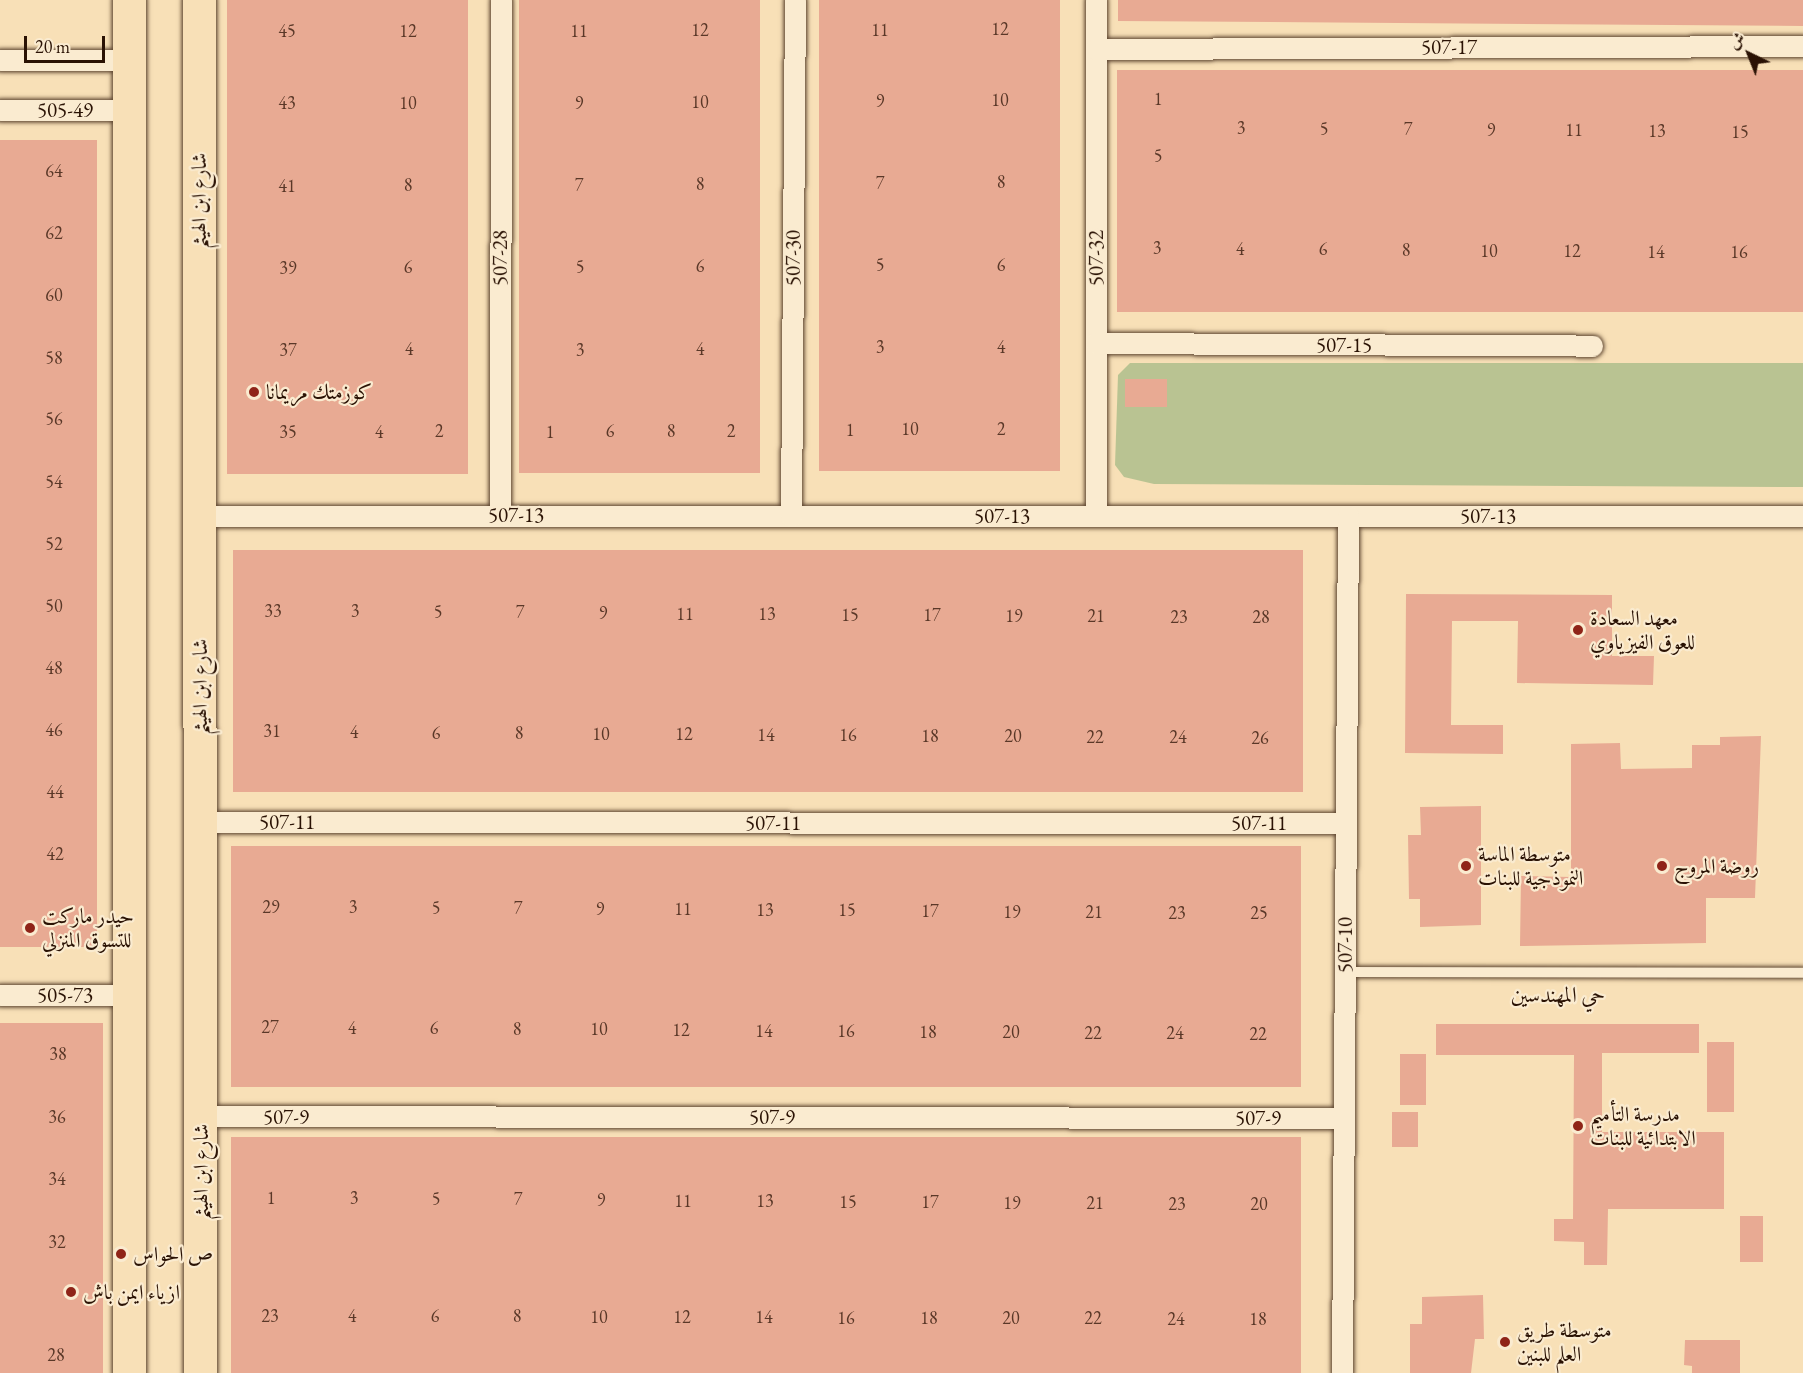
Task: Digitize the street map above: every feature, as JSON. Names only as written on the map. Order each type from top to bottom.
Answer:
[{"type":"main road","points":[[129,0],[129,1373]]},
{"type":"main road","name":"شارع ابن الهيثم","points":[[199,0],[200,1373]]},
{"type":"street","name":"507-28","points":[[500,515],[501,0]]},
{"type":"street","name":"507-30","points":[[791,516],[795,0]]},
{"type":"street","name":"507-32","points":[[1096,0],[1096,516]]},
{"type":"street","name":"507-17","points":[[1096,49],[1803,46]]},
{"type":"street","points":[[0,60],[129,60]]},
{"type":"street","name":"505-49","points":[[0,110],[129,110]]},
{"type":"street","name":"507-15","points":[[1096,343],[1592,346]]},
{"type":"street","name":"507-13","points":[[200,516],[1803,516]]},
{"type":"street","name":"507-10","points":[[1342,1373],[1348,516]]},
{"type":"street","name":"507-11","points":[[201,822],[1346,823]]},
{"type":"street","name":"505-73","points":[[0,995],[129,995]]},
{"type":"street","name":"507-9","points":[[201,1116],[1344,1118]]},
{"type":"lane","points":[[1345,972],[1803,973]]},
{"type":"green space","points":[[1130,363],[1803,363],[1803,487],[1154,484],[1124,477],[1115,465],[1118,375]]},
{"type":"building","points":[[227,0],[468,0],[468,474],[227,474]]},
{"type":"building","points":[[519,0],[760,0],[760,473],[519,473]]},
{"type":"building","points":[[819,0],[1060,0],[1060,471],[819,471]]},
{"type":"building","points":[[1118,0],[1803,0],[1803,26],[1118,21]]},
{"type":"building","points":[[1117,70],[1803,70],[1803,312],[1117,312]]},
{"type":"building","points":[[0,140],[97,140],[97,947],[0,947]]},
{"type":"building","points":[[1125,379],[1167,379],[1167,407],[1125,407]]},
{"type":"building","points":[[233,550],[1303,550],[1303,792],[233,792]]},
{"type":"building","points":[[1406,594],[1612,595],[1612,656],[1654,656],[1653,685],[1517,683],[1518,621],[1452,621],[1451,725],[1503,725],[1503,754],[1405,753]]},
{"type":"building","points":[[1761,736],[1755,898],[1706,898],[1706,943],[1520,946],[1521,876],[1571,877],[1571,744],[1620,743],[1621,769],[1692,768],[1692,745],[1720,745],[1720,737]]},
{"type":"building","points":[[1481,806],[1481,925],[1420,927],[1420,899],[1409,899],[1408,835],[1421,835],[1420,807]]},
{"type":"building","points":[[231,846],[1301,846],[1301,1087],[231,1087]]},
{"type":"building","points":[[0,1023],[103,1023],[103,1373],[0,1373]]},
{"type":"building","points":[[1436,1024],[1699,1024],[1699,1053],[1602,1053],[1602,1132],[1724,1132],[1724,1209],[1608,1209],[1607,1265],[1584,1265],[1584,1242],[1554,1241],[1554,1219],[1573,1219],[1574,1055],[1436,1055]]},
{"type":"building","points":[[1707,1042],[1734,1042],[1734,1112],[1707,1112]]},
{"type":"building","points":[[1400,1054],[1426,1054],[1426,1105],[1400,1105]]},
{"type":"building","points":[[1392,1112],[1418,1112],[1418,1147],[1392,1147]]},
{"type":"building","points":[[231,1137],[1301,1137],[1301,1373],[231,1373]]},
{"type":"building","points":[[1740,1216],[1763,1216],[1763,1262],[1740,1262]]},
{"type":"building","points":[[1483,1295],[1484,1339],[1475,1339],[1471,1373],[1410,1373],[1410,1324],[1422,1324],[1422,1297]]},
{"type":"building","points":[[1685,1340],[1740,1340],[1740,1373],[1692,1373],[1692,1366],[1684,1365]]},
{"type":"place","name":"كوزمتك مريمانا","points":[[254,392]]},
{"type":"place","name":"معهد السعادة للعوق الفيزياوي","points":[[1578,630]]},
{"type":"place","name":"متوسطة الماسة النموذجية للبنات","points":[[1466,866]]},
{"type":"place","name":"روضة المروج","points":[[1662,866]]},
{"type":"place","name":"حيدر ماركت للتسوق المنزلي","points":[[30,928]]},
{"type":"place","name":"مدرسة التأميم الابتدائية للبنات","points":[[1578,1126]]},
{"type":"place","name":"ص الحواس","points":[[121,1254]]},
{"type":"place","name":"ازياء ايمن باش","points":[[71,1292]]},
{"type":"place","name":"متوسطة طريق العلم للبنين","points":[[1505,1342]]},
{"type":"district","name":"حي المهندسين","points":[[1558,995]]}]
